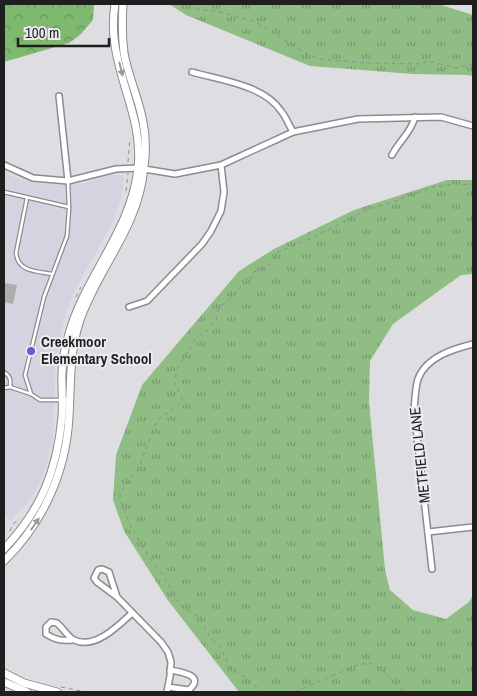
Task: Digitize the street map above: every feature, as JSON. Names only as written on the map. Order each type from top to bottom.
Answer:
[{"type":"street","points":[[114,4],[115,45],[136,125],[141,169]]},
{"type":"street","points":[[4,562],[19,547],[38,519],[52,493],[63,455],[69,418],[65,400],[63,360],[70,328],[81,300],[126,215],[141,169],[146,141],[143,122],[124,53],[123,4]]},
{"type":"street","points":[[192,72],[255,90],[271,100],[281,110],[293,132]]},
{"type":"street","points":[[59,96],[68,181]]},
{"type":"street","points":[[392,156],[397,146],[406,138],[413,126],[415,117]]},
{"type":"street","points":[[4,164],[33,178],[68,181],[116,169],[141,169],[174,174],[221,165],[293,132],[358,119],[441,117],[473,126]]},
{"type":"street","points":[[129,307],[147,300],[202,244],[211,232],[221,211],[224,192],[221,165]]},
{"type":"street","name":"METFIELD LANE","points":[[432,569],[414,410],[416,388],[419,377],[424,369],[437,357],[459,347],[473,344]]},
{"type":"street","points":[[4,550],[22,530],[42,498],[56,461],[65,400]]},
{"type":"street","points":[[428,532],[473,527]]},
{"type":"street","points":[[117,597],[109,572],[102,568],[98,570],[94,578],[97,582],[117,597],[161,642],[168,652],[170,670],[167,690],[189,690],[193,686],[192,676],[170,670]]},
{"type":"street","points":[[74,640],[57,623],[51,622],[46,627],[46,634],[54,639],[85,641],[100,639],[112,631],[132,612]]},
{"type":"street","points":[[4,674],[24,683],[57,692]]},
{"type":"street","points":[[4,682],[27,692]]},
{"type":"lane","points":[[31,394],[25,374],[44,296],[67,236],[68,181]]},
{"type":"lane","points":[[4,192],[69,207]]},
{"type":"lane","points":[[27,198],[16,252],[17,260],[20,265],[28,269],[52,274]]},
{"type":"lane","points":[[4,372],[11,380],[10,387]]},
{"type":"lane","points":[[4,388],[10,387],[31,394],[40,400],[65,400]]},
{"type":"path","points":[[189,4],[199,10],[217,11],[256,22],[303,52],[320,59],[367,63],[420,64],[429,61],[456,68],[473,64]]},
{"type":"path","points":[[126,194],[131,136]]},
{"type":"path","points":[[264,692],[244,676],[231,669],[220,647],[210,637],[200,618],[176,599],[166,579],[149,557],[132,528],[120,499],[120,494],[138,468],[159,419],[182,402],[174,381],[178,367],[198,336],[212,326],[216,320],[219,307],[233,297],[241,286],[249,282],[254,272],[270,265],[278,252],[312,238],[368,209],[433,188],[454,184],[473,184]]},
{"type":"path","points":[[75,298],[83,283]]},
{"type":"path","points":[[10,533],[13,524],[23,516]]},
{"type":"path","points":[[295,692],[357,665],[370,663],[382,669],[404,692]]},
{"type":"path","points":[[463,692],[473,692]]},
{"type":"shaded area","name":"Creekmoor Elementary School","points":[[4,172],[31,183],[61,185],[80,184],[112,175],[124,175],[121,198],[112,224],[77,286],[65,315],[56,358],[53,437],[46,468],[36,491],[11,521],[4,514]]},
{"type":"green space","points":[[4,4],[94,4],[93,20],[80,35],[69,43],[4,62]]},
{"type":"green space","points":[[169,4],[438,4],[473,15],[473,76],[413,74],[310,66],[186,15]]},
{"type":"green space","points":[[447,180],[473,180],[473,274],[461,275],[393,324],[370,361],[369,402],[385,570],[390,590],[413,610],[446,619],[469,602],[473,595],[473,692],[239,692],[167,599],[124,531],[113,500],[116,455],[142,385],[239,271],[274,249],[354,210]]},
{"type":"building","points":[[4,283],[17,285],[13,304],[4,302]]},
{"type":"place","name":"Creekmoor Elementary School","points":[[31,351]]}]
